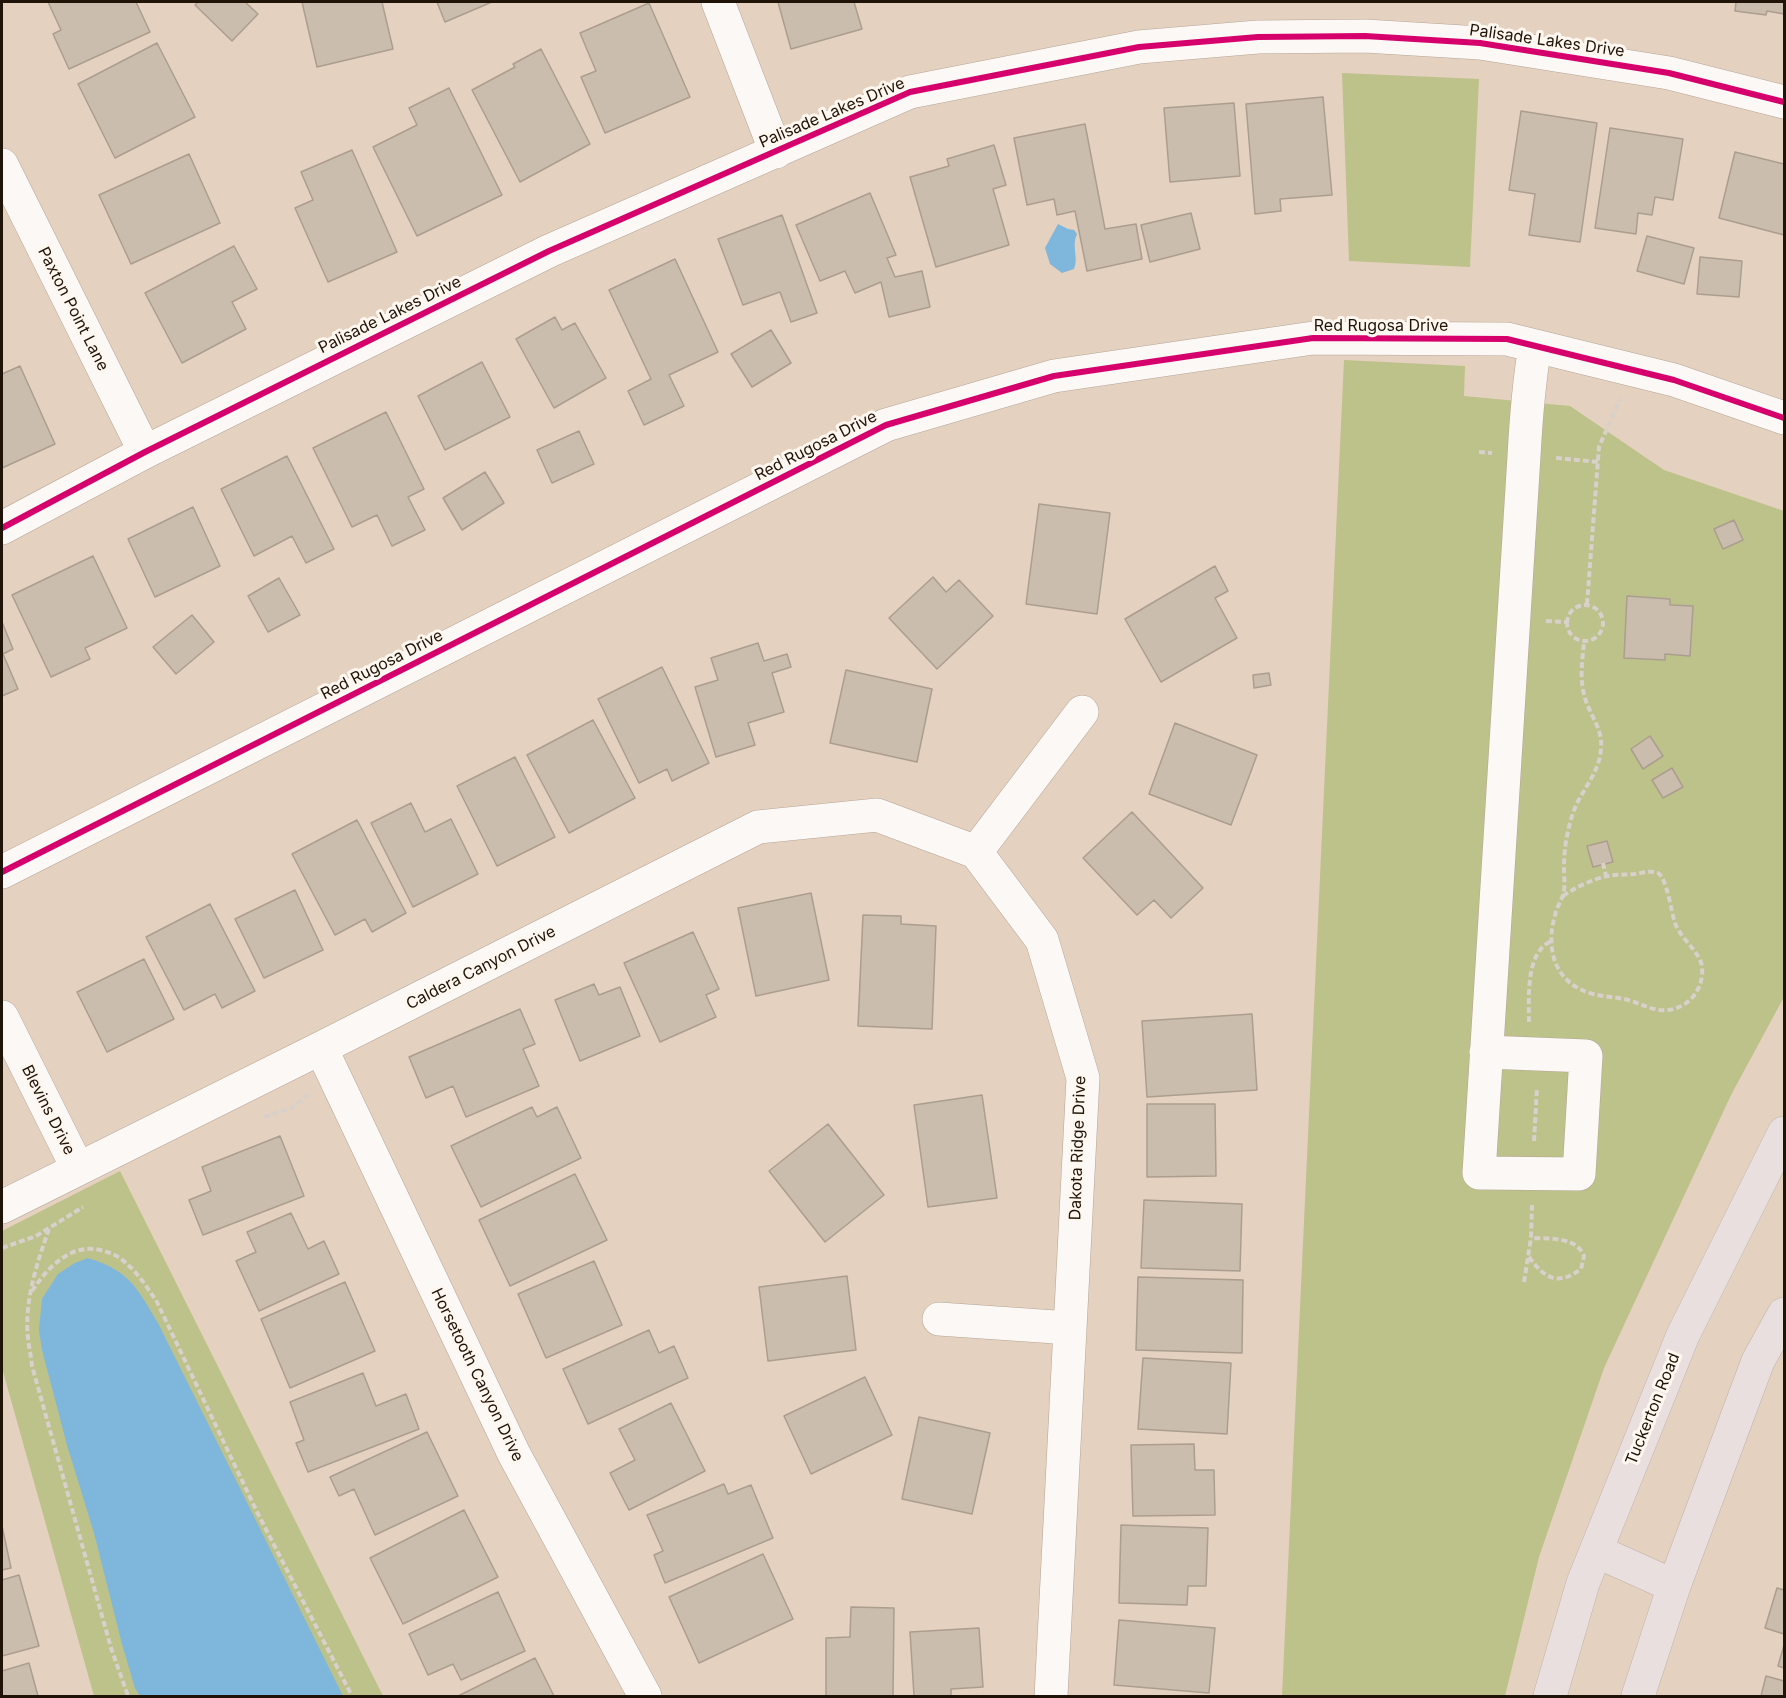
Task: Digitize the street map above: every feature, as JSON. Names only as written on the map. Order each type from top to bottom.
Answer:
[{"type":"main road","name":"Tuckerton Road","points":[[1550,1696],[1583,1582],[1683,1335],[1785,1133]]},
{"type":"main road","points":[[1638,1696],[1674,1586],[1758,1361],[1785,1314]]},
{"type":"main road","points":[[1596,1551],[1674,1586]]},
{"type":"street","points":[[717,2],[776,152]]},
{"type":"street","name":"Palisade Lakes Drive","points":[[2,528],[145,452],[549,252],[910,92],[1139,47],[1258,37],[1365,36],[1480,43],[1669,73],[1785,102]]},
{"type":"street","name":"Paxton Point Lane","points":[[2,165],[145,452]]},
{"type":"street","name":"Red Rugosa Drive","points":[[2,872],[886,425],[1054,376],[1313,338],[1507,339],[1674,380],[1785,418]]},
{"type":"street","points":[[1486,1052],[1586,1056],[1579,1174],[1479,1173],[1486,1052],[1525,435],[1535,346]]},
{"type":"street","points":[[976,852],[1082,712]]},
{"type":"street","name":"Caldera Canyon Drive","points":[[4,1200],[78,1169],[758,827],[877,815],[976,852]]},
{"type":"street","name":"Dakota Ridge Drive","points":[[976,852],[1042,940],[1083,1078],[1051,1696]]},
{"type":"street","name":"Blevins Drive","points":[[2,1017],[10,1058],[78,1169]]},
{"type":"street","name":"Horsetooth Canyon Drive","points":[[321,1048],[514,1454],[645,1696]]},
{"type":"street","points":[[939,1319],[1070,1328]]},
{"type":"path","points":[[1587,604],[1599,447],[1619,405],[1622,390]]},
{"type":"path","points":[[1567,459],[1598,462]]},
{"type":"path","points":[[1587,604],[1599,611],[1604,628],[1592,641],[1584,643],[1573,637],[1566,622],[1572,610],[1587,604]]},
{"type":"path","points":[[1546,621],[1566,622]]},
{"type":"path","points":[[1563,896],[1606,876],[1654,872],[1663,878],[1679,932],[1700,960],[1702,975],[1700,984],[1691,1000],[1677,1008],[1659,1010],[1625,999],[1587,992],[1574,986],[1558,971],[1554,963],[1552,941],[1554,918],[1563,896],[1564,850],[1569,826],[1575,808],[1595,774],[1602,743],[1584,693],[1581,677],[1584,643]]},
{"type":"path","points":[[1603,863],[1606,876]]},
{"type":"path","points":[[1529,1016],[1532,968],[1540,950],[1552,941]]},
{"type":"path","points":[[1534,1145],[1537,1087]]},
{"type":"path","points":[[1524,1281],[1529,1257],[1532,1214]]},
{"type":"path","points":[[2,1248],[49,1229],[34,1275],[28,1320],[32,1366],[111,1648],[128,1696]]},
{"type":"path","points":[[1529,1257],[1540,1270],[1558,1279],[1581,1269],[1584,1256],[1580,1249],[1567,1241],[1531,1238]]},
{"type":"path","points":[[32,1291],[47,1272],[69,1254],[82,1249],[94,1249],[119,1257],[149,1290],[157,1302],[257,1512],[352,1696]]},
{"type":"green space","points":[[1342,73],[1479,79],[1470,267],[1349,261]]},
{"type":"green space","points":[[1344,360],[1465,366],[1464,396],[1570,406],[1664,470],[1784,511],[1784,997],[1731,1095],[1604,1368],[1539,1557],[1505,1696],[1282,1696]]},
{"type":"green space","points":[[120,1171],[383,1696],[94,1696],[2,1368],[2,1231]]},
{"type":"water","points":[[1058,224],[1074,230],[1077,234],[1074,269],[1062,273],[1050,264],[1045,248]]},
{"type":"water","points":[[88,1258],[114,1269],[131,1282],[158,1323],[343,1696],[140,1696],[135,1688],[94,1533],[67,1445],[42,1350],[39,1330],[42,1299],[58,1274]]},
{"type":"building","points":[[48,2],[136,2],[150,32],[69,69],[53,34],[61,30]]},
{"type":"building","points":[[198,2],[245,2],[258,14],[232,41],[195,5]]},
{"type":"building","points":[[302,2],[382,2],[393,49],[317,67]]},
{"type":"building","points":[[437,2],[492,2],[445,22]]},
{"type":"building","points":[[778,2],[854,2],[862,29],[791,49]]},
{"type":"building","points":[[1736,2],[1784,2],[1784,14],[1767,11],[1766,15],[1735,11]]},
{"type":"building","points":[[649,3],[690,97],[605,133],[581,77],[596,71],[580,33]]},
{"type":"building","points":[[157,43],[195,117],[115,158],[78,84]]},
{"type":"building","points":[[541,49],[590,144],[520,182],[472,90],[515,67],[513,64]]},
{"type":"building","points":[[449,88],[502,195],[417,236],[373,147],[417,125],[409,108]]},
{"type":"building","points":[[1323,97],[1332,195],[1280,199],[1281,211],[1255,214],[1246,104]]},
{"type":"building","points":[[1234,103],[1240,176],[1170,182],[1164,108]]},
{"type":"building","points":[[1521,111],[1597,123],[1580,242],[1529,235],[1535,194],[1509,190]]},
{"type":"building","points":[[1085,124],[1105,229],[1136,224],[1142,259],[1087,271],[1075,211],[1057,215],[1054,199],[1027,205],[1014,138]]},
{"type":"building","points":[[1610,128],[1683,139],[1673,200],[1655,197],[1652,215],[1638,213],[1636,234],[1595,228]]},
{"type":"building","points":[[994,145],[1006,185],[993,189],[1009,245],[936,267],[910,177],[949,166],[947,159]]},
{"type":"building","points":[[352,150],[397,252],[328,282],[295,208],[313,200],[301,172]]},
{"type":"building","points":[[1735,152],[1784,164],[1784,235],[1719,218]]},
{"type":"building","points":[[189,154],[220,223],[131,264],[99,195]]},
{"type":"building","points":[[870,193],[896,255],[887,258],[895,277],[922,271],[930,307],[889,317],[881,282],[855,293],[845,271],[820,281],[796,225]]},
{"type":"building","points":[[1191,213],[1200,249],[1150,262],[1141,225]]},
{"type":"building","points":[[782,215],[817,313],[791,322],[780,292],[743,305],[718,239]]},
{"type":"building","points":[[1647,236],[1694,248],[1684,284],[1637,271]]},
{"type":"building","points":[[234,246],[257,289],[232,302],[246,329],[182,363],[145,293]]},
{"type":"building","points":[[1700,257],[1742,261],[1739,297],[1697,294]]},
{"type":"building","points":[[675,259],[718,352],[669,375],[684,406],[644,425],[628,391],[651,379],[609,290]]},
{"type":"building","points":[[555,317],[562,330],[575,323],[606,378],[554,408],[516,339]]},
{"type":"building","points":[[771,330],[791,363],[752,387],[731,354]]},
{"type":"building","points":[[482,362],[510,417],[445,450],[418,396]]},
{"type":"building","points":[[20,366],[55,444],[2,468],[2,374]]},
{"type":"building","points":[[386,412],[424,489],[408,497],[425,530],[392,546],[377,515],[352,527],[313,448]]},
{"type":"building","points":[[579,431],[594,464],[552,483],[537,450]]},
{"type":"building","points":[[287,456],[334,549],[306,563],[292,536],[254,556],[221,489]]},
{"type":"building","points":[[485,472],[504,503],[462,530],[443,498]]},
{"type":"building","points":[[1039,504],[1110,513],[1097,614],[1026,604]]},
{"type":"building","points":[[193,507],[220,566],[155,597],[128,539]]},
{"type":"building","points":[[1734,520],[1743,540],[1723,549],[1714,529]]},
{"type":"building","points":[[93,556],[127,628],[85,648],[90,659],[51,677],[12,595]]},
{"type":"building","points":[[1215,566],[1228,591],[1215,598],[1237,638],[1161,682],[1125,619]]},
{"type":"building","points":[[933,577],[946,592],[959,580],[993,616],[937,669],[889,618]]},
{"type":"building","points":[[279,578],[300,615],[268,632],[248,596]]},
{"type":"building","points":[[1627,596],[1670,599],[1670,605],[1693,606],[1690,656],[1665,654],[1665,660],[1624,658]]},
{"type":"building","points":[[192,615],[214,642],[176,674],[153,647]]},
{"type":"building","points":[[2,622],[13,649],[3,654],[18,689],[2,696]]},
{"type":"building","points":[[758,643],[764,661],[787,654],[791,667],[772,673],[784,712],[748,723],[755,745],[716,757],[695,687],[718,680],[711,658]]},
{"type":"building","points":[[662,667],[709,763],[672,781],[667,769],[639,783],[598,699]]},
{"type":"building","points":[[846,670],[932,689],[917,762],[830,743]]},
{"type":"building","points":[[1269,673],[1271,685],[1254,688],[1253,675]]},
{"type":"building","points":[[593,720],[635,798],[569,833],[527,755]]},
{"type":"building","points":[[1175,723],[1257,755],[1231,825],[1149,794]]},
{"type":"building","points":[[1650,736],[1663,756],[1643,769],[1631,749]]},
{"type":"building","points":[[515,757],[555,837],[497,866],[457,786]]},
{"type":"building","points":[[1672,768],[1683,787],[1663,798],[1652,780]]},
{"type":"building","points":[[411,803],[425,832],[451,819],[478,874],[413,907],[371,823]]},
{"type":"building","points":[[1132,812],[1203,888],[1171,918],[1154,900],[1137,915],[1083,858]]},
{"type":"building","points":[[357,820],[406,913],[372,932],[365,919],[335,935],[292,854]]},
{"type":"building","points":[[1607,841],[1613,862],[1593,867],[1587,846]]},
{"type":"building","points":[[295,890],[323,950],[264,978],[235,919]]},
{"type":"building","points":[[811,893],[829,980],[756,996],[738,908]]},
{"type":"building","points":[[210,904],[255,991],[222,1008],[215,994],[184,1010],[146,937]]},
{"type":"building","points":[[863,915],[901,916],[901,924],[936,926],[932,1029],[858,1026]]},
{"type":"building","points":[[693,932],[719,989],[706,995],[716,1017],[660,1042],[624,963]]},
{"type":"building","points":[[144,959],[174,1019],[107,1052],[77,992]]},
{"type":"building","points":[[594,984],[599,995],[620,987],[640,1036],[580,1061],[555,1000]]},
{"type":"building","points":[[520,1009],[535,1044],[523,1049],[539,1086],[466,1117],[453,1086],[426,1098],[409,1057]]},
{"type":"building","points":[[1252,1014],[1257,1090],[1147,1097],[1142,1021]]},
{"type":"building","points":[[982,1095],[997,1198],[928,1207],[914,1105]]},
{"type":"building","points":[[1147,1104],[1215,1104],[1216,1176],[1147,1177]]},
{"type":"building","points":[[532,1107],[537,1117],[557,1107],[581,1158],[481,1207],[451,1146]]},
{"type":"building","points":[[828,1124],[884,1195],[825,1242],[769,1171]]},
{"type":"building","points":[[280,1136],[304,1196],[203,1235],[189,1200],[211,1191],[202,1167]]},
{"type":"building","points":[[575,1174],[607,1240],[510,1286],[479,1220]]},
{"type":"building","points":[[1144,1200],[1242,1204],[1240,1271],[1141,1268]]},
{"type":"building","points":[[291,1213],[308,1249],[324,1241],[339,1274],[259,1311],[236,1261],[256,1252],[247,1232]]},
{"type":"building","points":[[594,1261],[622,1325],[546,1358],[518,1294]]},
{"type":"building","points":[[847,1276],[856,1350],[768,1361],[759,1287]]},
{"type":"building","points":[[1138,1277],[1243,1280],[1242,1353],[1136,1350]]},
{"type":"building","points":[[345,1282],[375,1351],[290,1388],[261,1319]]},
{"type":"building","points":[[649,1330],[659,1353],[674,1346],[688,1378],[588,1424],[563,1369]]},
{"type":"building","points":[[1143,1358],[1231,1363],[1227,1434],[1138,1429]]},
{"type":"building","points":[[363,1373],[376,1406],[406,1394],[419,1429],[308,1472],[296,1443],[304,1440],[290,1402]]},
{"type":"building","points":[[865,1377],[892,1435],[811,1474],[784,1416]]},
{"type":"building","points":[[671,1403],[705,1471],[629,1510],[610,1473],[635,1460],[619,1429]]},
{"type":"building","points":[[919,1417],[990,1433],[972,1514],[902,1499]]},
{"type":"building","points":[[427,1432],[458,1496],[375,1535],[354,1489],[339,1496],[330,1477]]},
{"type":"building","points":[[1194,1444],[1195,1470],[1214,1470],[1215,1515],[1133,1516],[1131,1445]]},
{"type":"building","points":[[724,1484],[728,1494],[751,1485],[773,1538],[665,1583],[654,1555],[663,1551],[647,1515]]},
{"type":"building","points":[[464,1510],[498,1577],[403,1624],[370,1558]]},
{"type":"building","points":[[1121,1525],[1208,1528],[1206,1586],[1188,1586],[1187,1605],[1119,1603]]},
{"type":"building","points":[[2,1526],[11,1568],[2,1570]]},
{"type":"building","points":[[763,1554],[793,1619],[699,1663],[669,1597]]},
{"type":"building","points":[[19,1575],[39,1646],[2,1656],[2,1580]]},
{"type":"building","points":[[1777,1588],[1784,1590],[1784,1634],[1765,1628]]},
{"type":"building","points":[[498,1592],[525,1651],[461,1680],[453,1664],[428,1675],[409,1634]]},
{"type":"building","points":[[851,1607],[894,1608],[893,1696],[826,1696],[826,1638],[850,1637]]},
{"type":"building","points":[[1119,1620],[1215,1628],[1209,1693],[1114,1685]]},
{"type":"building","points":[[979,1628],[983,1687],[951,1689],[951,1696],[914,1696],[910,1632]]},
{"type":"building","points":[[1784,1645],[1784,1668],[1778,1666]]},
{"type":"building","points":[[535,1658],[554,1696],[458,1696]]},
{"type":"building","points":[[29,1663],[38,1696],[2,1696],[2,1671]]},
{"type":"building","points":[[1766,1676],[1784,1681],[1784,1696],[1761,1696]]},
{"type":"cycle path","points":[[2,528],[145,452],[549,251],[910,92],[1139,47],[1258,37],[1365,36],[1480,43],[1669,73],[1784,102]]},
{"type":"cycle path","points":[[2,872],[886,425],[1054,376],[1313,338],[1507,339],[1674,380],[1784,418]]}]
